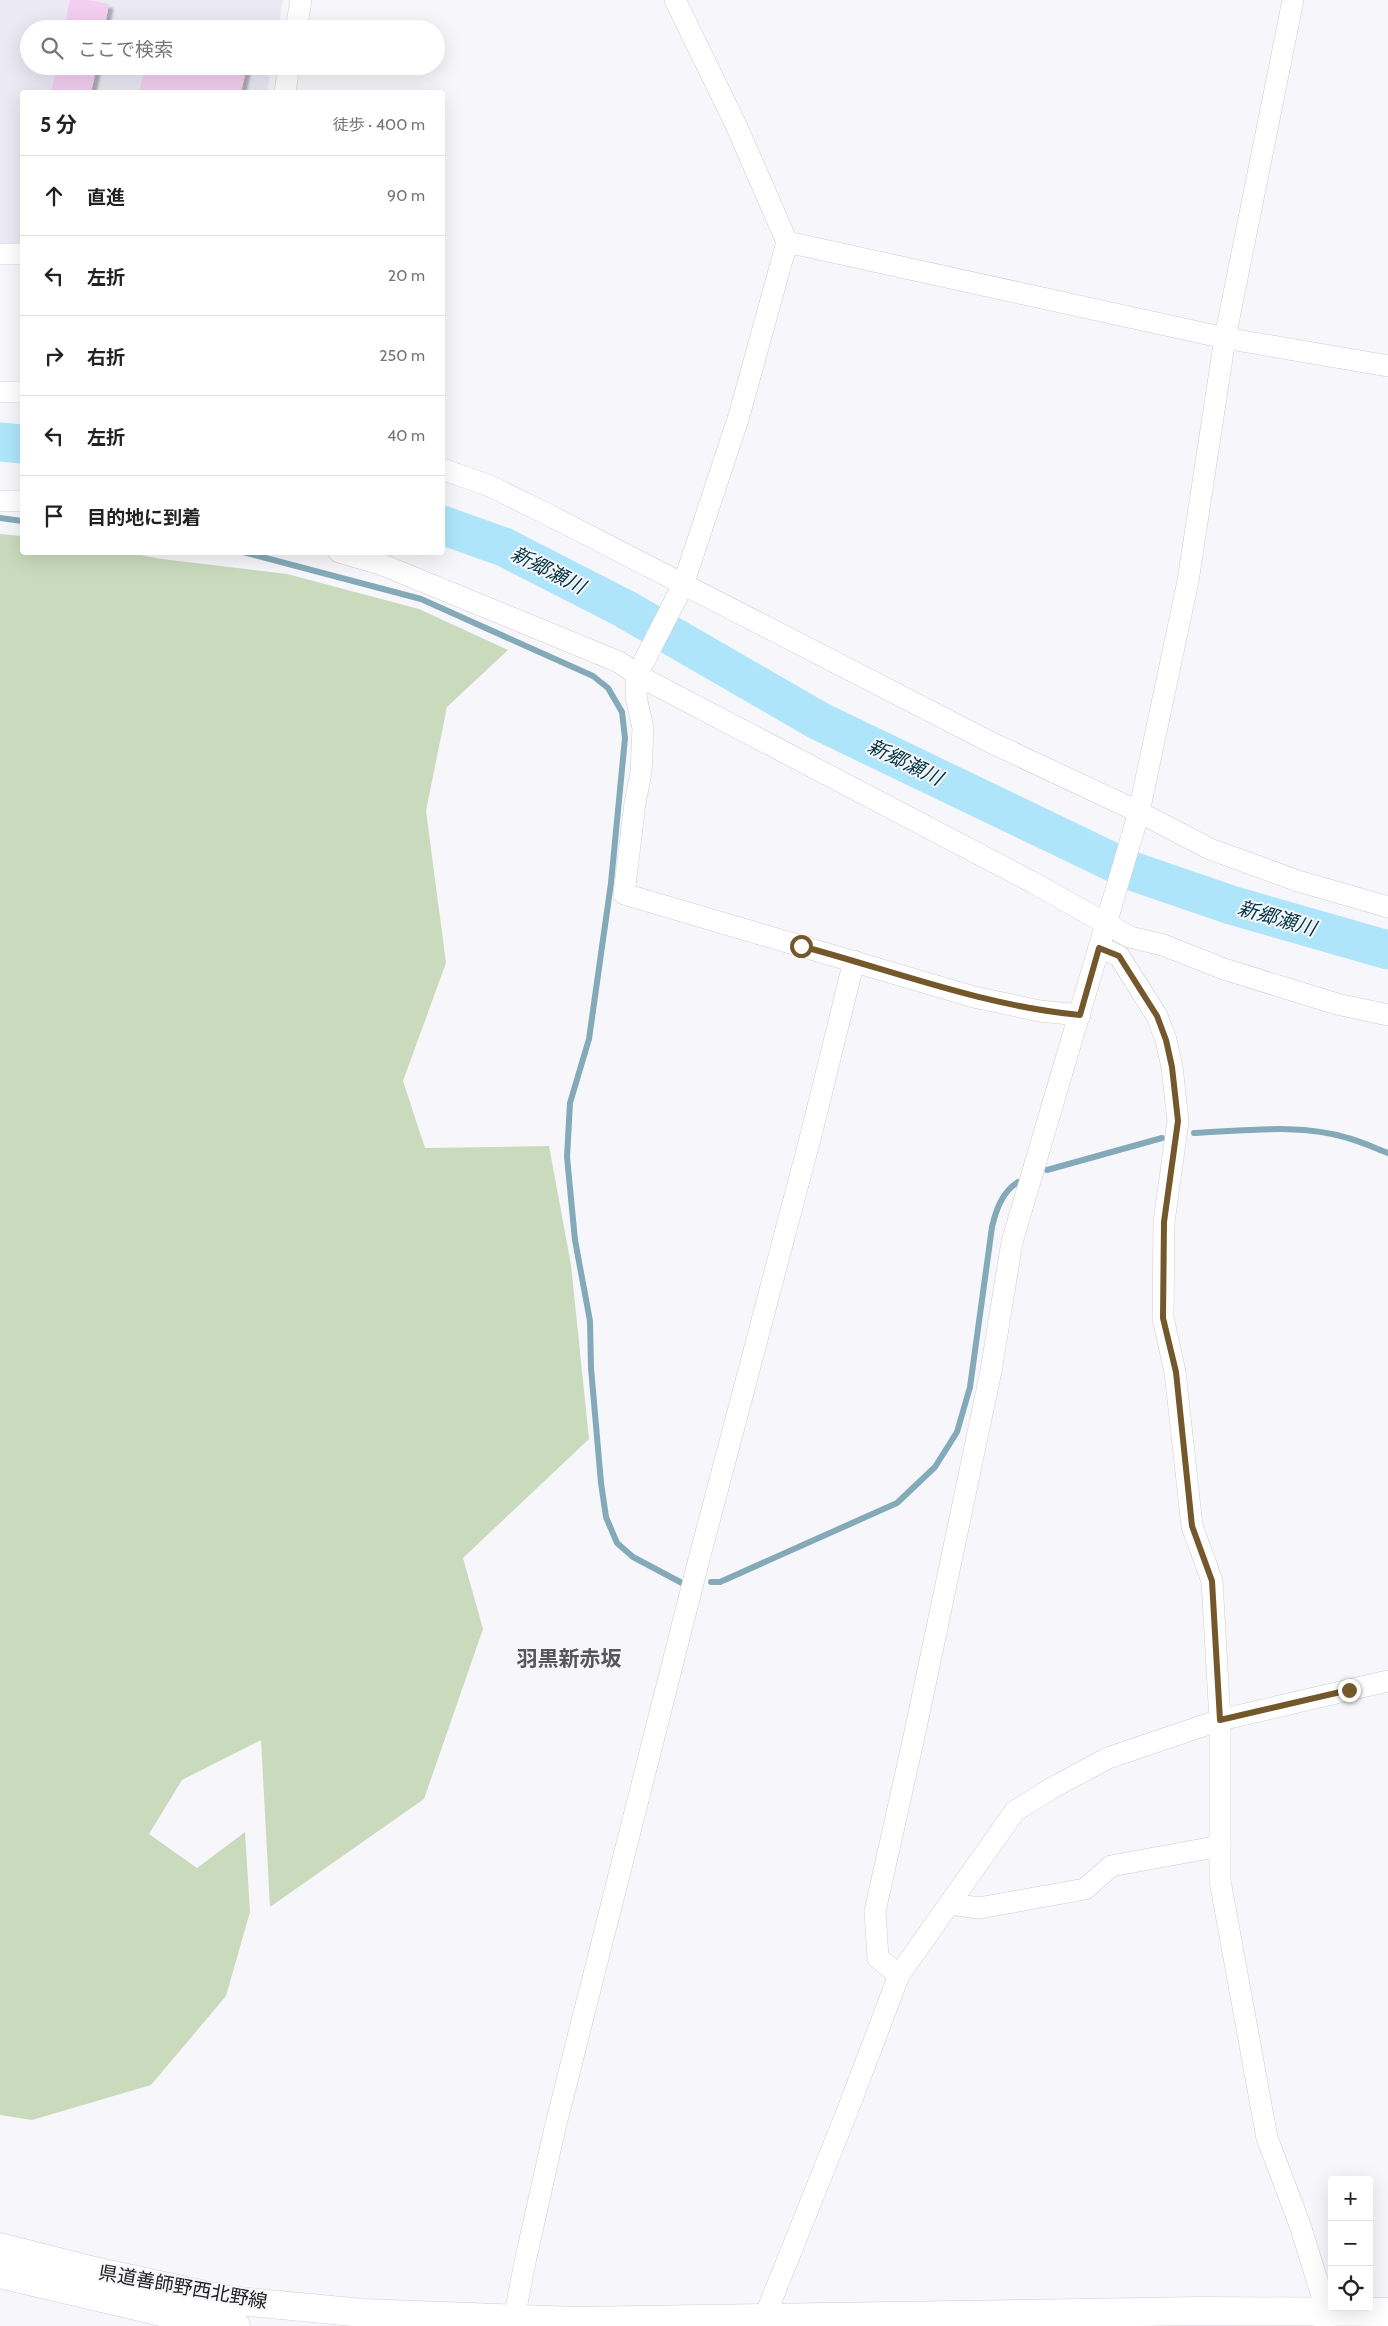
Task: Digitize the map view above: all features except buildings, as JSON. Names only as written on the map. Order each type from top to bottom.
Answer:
[{"type":"main road","name":"県道善師野西北野線","points":[[0,2247],[94,2271],[228,2300],[363,2313],[574,2321],[762,2322],[1201,2311],[1324,2319],[1388,2312]]},
{"type":"main road","name":"県道善師野西北野線","points":[[0,2274],[166,2313],[236,2326]]},
{"type":"street","points":[[298,20],[301,0]]},
{"type":"street","points":[[675,0],[736,125],[787,242],[739,416],[684,584],[637,675],[636,697],[642,728],[641,773],[635,803],[624,894],[974,997],[1040,1011],[1080,1015]]},
{"type":"street","points":[[898,1975],[878,1958],[875,1911],[914,1737],[991,1371],[1012,1242],[1034,1160],[1080,1015],[1139,812],[1188,581],[1225,338],[1293,0]]},
{"type":"street","points":[[285,90],[288,75]]},
{"type":"street","points":[[787,242],[1225,338],[1388,366]]},
{"type":"street","points":[[0,254],[20,254]]},
{"type":"street","points":[[0,392],[20,392]]},
{"type":"street","points":[[445,470],[490,486],[545,512],[992,743],[1139,812],[1210,849],[1298,881],[1388,907]]},
{"type":"street","points":[[0,501],[20,501]]},
{"type":"street","points":[[349,555],[382,565],[469,599],[620,662],[637,675],[1107,920],[1130,937],[1163,945],[1224,969],[1337,1004],[1388,1015]]},
{"type":"street","points":[[1099,948],[1119,956],[1157,1016],[1166,1040],[1172,1067],[1178,1121],[1164,1222],[1163,1318],[1176,1372],[1192,1526],[1212,1581],[1220,1720],[1220,1881],[1267,2138],[1300,2225],[1321,2293],[1324,2319]]},
{"type":"street","points":[[514,2319],[524,2262],[555,2128],[697,1567],[811,1135],[854,961]]},
{"type":"street","points":[[762,2322],[847,2112],[898,1975],[1015,1811],[1052,1788],[1108,1758],[1220,1720],[1388,1681]]},
{"type":"street","points":[[950,1904],[979,1908],[1086,1889],[1111,1866],[1220,1846]]},
{"type":"shaded area","points":[[0,0],[283,0],[280,20],[20,20],[20,75],[270,75],[267,90],[20,90],[20,243],[0,243]]},
{"type":"green space","points":[[0,534],[20,536],[20,555],[140,555],[287,574],[419,609],[508,650],[447,707],[426,811],[446,963],[403,1081],[425,1148],[549,1146],[571,1265],[589,1439],[463,1558],[483,1629],[424,1799],[270,1907],[261,1740],[182,1780],[149,1834],[197,1868],[245,1832],[250,1912],[226,1996],[151,2085],[32,2120],[0,2115]]},
{"type":"waterway","name":"新郷瀬川","points":[[0,442],[20,444]]},
{"type":"waterway","points":[[0,518],[20,521]]},
{"type":"waterway","name":"新郷瀬川","points":[[445,526],[504,547],[625,609],[819,721],[1129,870],[1231,905],[1388,950]]},
{"type":"waterway","points":[[254,555],[421,599],[593,676],[608,688],[622,712],[625,738],[611,883],[589,1039],[570,1103],[567,1157],[575,1240],[590,1321],[591,1368],[601,1483],[606,1517],[617,1543],[633,1557],[682,1583]]},
{"type":"waterway","points":[[1194,1133],[1272,1129],[1311,1131],[1330,1133],[1348,1138],[1388,1153]]},
{"type":"waterway","points":[[1047,1170],[1162,1138]]},
{"type":"waterway","points":[[711,1582],[720,1582],[897,1503],[935,1467],[957,1432],[970,1387],[992,1227],[1004,1196],[1018,1182]]},
{"type":"district","name":"羽黒新赤坂","points":[[569,1658]]},
{"type":"route","points":[[801,946],[974,997],[1040,1011],[1080,1015],[1099,948],[1119,956],[1157,1016],[1166,1040],[1172,1067],[1178,1121],[1164,1222],[1163,1318],[1176,1372],[1192,1526],[1212,1581],[1220,1720],[1349,1690]]}]
